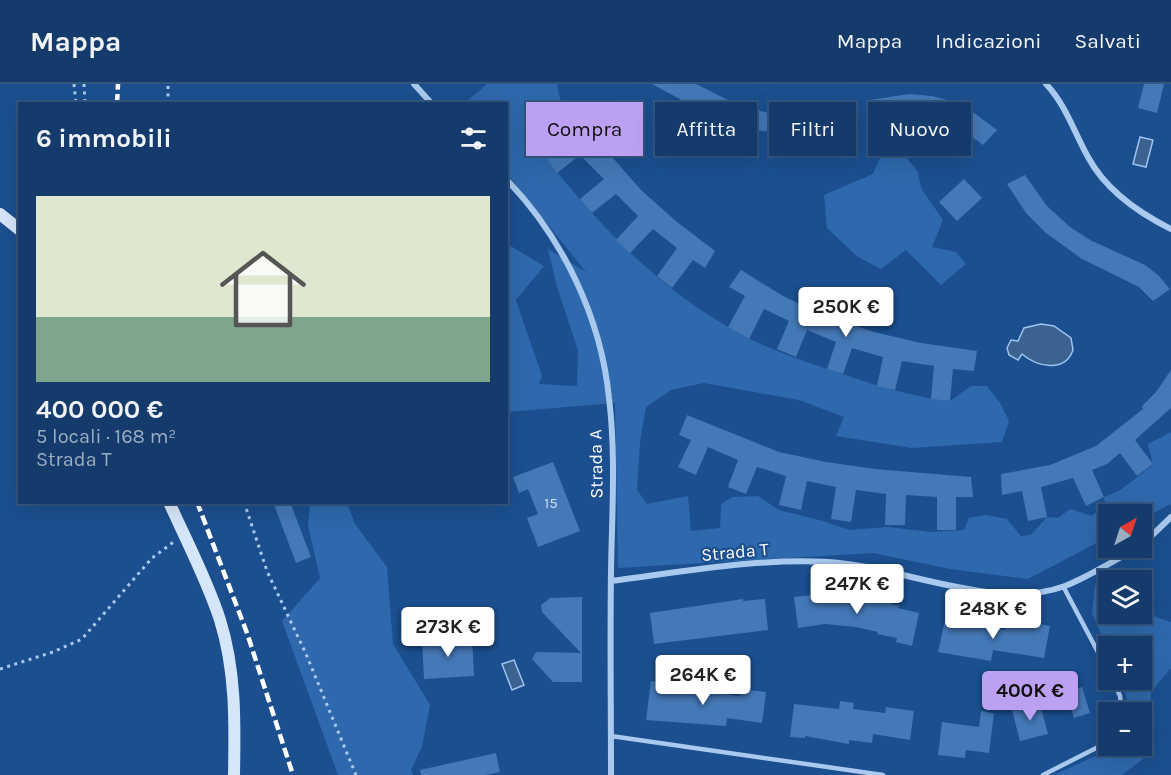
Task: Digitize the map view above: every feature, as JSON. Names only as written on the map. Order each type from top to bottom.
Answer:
[{"type":"main road","points":[[0,214],[18,228]]},
{"type":"main road","points":[[170,504],[220,619],[229,656],[234,687],[234,775]]},
{"type":"street","points":[[414,84],[430,102]]},
{"type":"street","points":[[1046,84],[1063,106],[1087,156],[1106,183],[1147,216],[1171,229]]},
{"type":"street","name":"Strada A","points":[[508,181],[533,210],[567,264],[587,307],[602,356],[610,399],[613,455],[611,775]]},
{"type":"street","points":[[1152,536],[1171,518]]},
{"type":"street","name":"Strada T","points":[[611,581],[733,565],[801,561],[852,563],[982,591],[1021,593],[1063,586],[1118,558]]},
{"type":"lane","points":[[1063,586],[1098,652]]},
{"type":"lane","points":[[611,736],[883,775]]},
{"type":"lane","points":[[1043,775],[1098,747]]},
{"type":"path","points":[[74,84],[76,102]]},
{"type":"path","points":[[84,84],[84,102]]},
{"type":"path","points":[[168,84],[168,102]]},
{"type":"path","points":[[245,504],[267,571],[306,654],[356,775]]},
{"type":"path","points":[[0,669],[53,652],[82,639],[152,558],[183,534]]},
{"type":"shaded area","points":[[487,84],[557,84],[561,102],[526,102],[526,156],[547,156],[546,158],[586,206],[630,252],[677,293],[703,311],[769,348],[894,390],[950,401],[971,386],[987,386],[1000,403],[1009,421],[1002,442],[912,448],[836,436],[844,417],[799,400],[704,383],[671,390],[646,407],[640,442],[637,490],[647,504],[688,496],[691,531],[720,528],[721,504],[732,497],[758,496],[779,510],[850,530],[888,527],[931,532],[964,530],[969,518],[986,515],[1007,519],[1021,536],[1031,535],[1047,517],[1058,518],[1070,509],[1092,516],[1098,510],[1098,542],[1028,579],[950,569],[873,553],[618,568],[615,403],[508,412],[508,246],[544,266],[516,300],[542,376],[539,384],[577,386],[578,351],[556,283],[548,249],[586,272],[508,175],[508,102],[466,102]]},
{"type":"shaded area","points":[[1140,137],[1153,140],[1146,167],[1133,164]]},
{"type":"shaded area","points":[[881,156],[905,156],[918,172],[921,188],[943,220],[932,247],[956,252],[966,264],[941,285],[906,250],[881,269],[858,257],[827,228],[824,195],[873,174]]},
{"type":"shaded area","points":[[1041,324],[1054,326],[1071,338],[1073,350],[1064,362],[1050,366],[1028,359],[1022,354],[1018,360],[1009,355],[1007,348],[1011,340],[1018,341],[1024,328]]},
{"type":"shaded area","points":[[1171,432],[1171,504],[1152,514],[1152,504],[1104,504],[1104,497],[1119,491],[1153,465],[1148,444]]},
{"type":"shaded area","points":[[310,504],[347,504],[355,524],[387,567],[393,644],[430,705],[422,747],[411,770],[413,775],[338,775],[282,621],[320,578],[308,525]]},
{"type":"shaded area","points":[[1095,585],[1098,587],[1098,624],[1152,624],[1152,615],[1171,622],[1171,668],[1151,692],[1150,702],[1127,702],[1125,690],[1152,690],[1152,636],[1102,636],[1092,613]]},
{"type":"shaded area","points":[[514,660],[524,685],[512,690],[502,664]]},
{"type":"shaded area","points":[[1098,755],[1147,756],[1122,775],[1054,775]]},
{"type":"building","points":[[652,84],[696,84],[732,102],[685,102]]},
{"type":"building","points":[[1144,84],[1164,84],[1157,113],[1138,108]]},
{"type":"building","points":[[909,94],[932,96],[953,102],[870,102],[870,100]]},
{"type":"building","points":[[757,110],[769,113],[769,132],[757,130]]},
{"type":"building","points":[[971,111],[997,130],[983,145],[971,136]]},
{"type":"building","points":[[548,156],[579,156],[557,173],[546,158]]},
{"type":"building","points":[[581,156],[611,156],[641,190],[715,251],[705,268],[693,260],[672,288],[657,276],[677,248],[653,229],[630,253],[616,240],[638,216],[616,194],[592,213],[580,199],[604,179]]},
{"type":"building","points":[[1025,175],[1047,206],[1070,227],[1090,240],[1145,265],[1170,289],[1153,301],[1139,287],[1082,259],[1046,233],[1026,213],[1007,184]]},
{"type":"building","points":[[964,179],[982,198],[957,221],[939,202]]},
{"type":"building","points":[[741,270],[783,296],[826,316],[874,332],[921,343],[977,351],[974,371],[953,369],[950,401],[931,399],[934,366],[902,361],[895,390],[877,386],[883,357],[852,348],[843,374],[827,369],[836,342],[807,330],[796,357],[777,349],[789,321],[764,309],[749,339],[728,327],[745,296],[729,287]]},
{"type":"building","points":[[1171,370],[1171,408],[1135,440],[1153,464],[1137,476],[1120,453],[1107,464],[1092,470],[1104,497],[1086,506],[1073,478],[1041,487],[1047,517],[1028,521],[1022,491],[1002,495],[1001,474],[1050,465],[1096,446],[1143,409],[1142,406],[1156,392]]},
{"type":"building","points":[[687,415],[779,452],[875,469],[971,477],[973,497],[956,497],[956,530],[937,530],[937,497],[906,495],[905,525],[885,525],[886,494],[856,490],[851,522],[831,519],[836,487],[807,481],[801,510],[779,505],[786,476],[757,467],[746,494],[728,487],[738,460],[708,447],[696,475],[678,467],[691,440],[679,435]]},
{"type":"building","points":[[553,462],[580,531],[538,547],[527,518],[538,514],[528,489],[519,493],[513,477]]},
{"type":"building","points":[[274,504],[291,504],[311,557],[296,563]]},
{"type":"building","points":[[831,593],[874,599],[919,613],[912,646],[896,642],[897,638],[856,627],[825,624],[798,628],[794,597]]},
{"type":"building","points":[[582,597],[582,682],[553,682],[532,659],[536,652],[581,653],[542,612],[541,605],[550,598]]},
{"type":"building","points":[[743,599],[743,601],[765,599],[768,630],[654,644],[650,613]]},
{"type":"building","points":[[945,620],[1005,630],[1007,621],[1030,627],[1030,622],[1050,626],[1044,658],[993,650],[991,661],[938,652]]},
{"type":"building","points":[[472,637],[474,676],[424,679],[422,640]]},
{"type":"building","points":[[651,681],[685,687],[685,689],[740,696],[741,689],[766,692],[762,723],[727,718],[726,726],[646,720]]},
{"type":"building","points":[[1082,687],[1090,713],[1074,718],[1066,692]]},
{"type":"building","points":[[840,701],[854,703],[853,709],[885,713],[886,707],[914,711],[910,740],[873,734],[872,743],[849,740],[849,744],[805,736],[805,738],[790,737],[794,704],[839,709]]},
{"type":"building","points":[[1040,704],[1048,734],[1020,741],[1012,710]]},
{"type":"building","points":[[981,711],[994,713],[989,753],[966,750],[965,758],[938,755],[942,722],[979,727]]},
{"type":"building","points":[[496,753],[500,772],[486,775],[421,775],[420,770]]},
{"type":"railway","points":[[117,102],[118,84]]},
{"type":"railway","points":[[198,504],[247,633],[293,775]]}]
